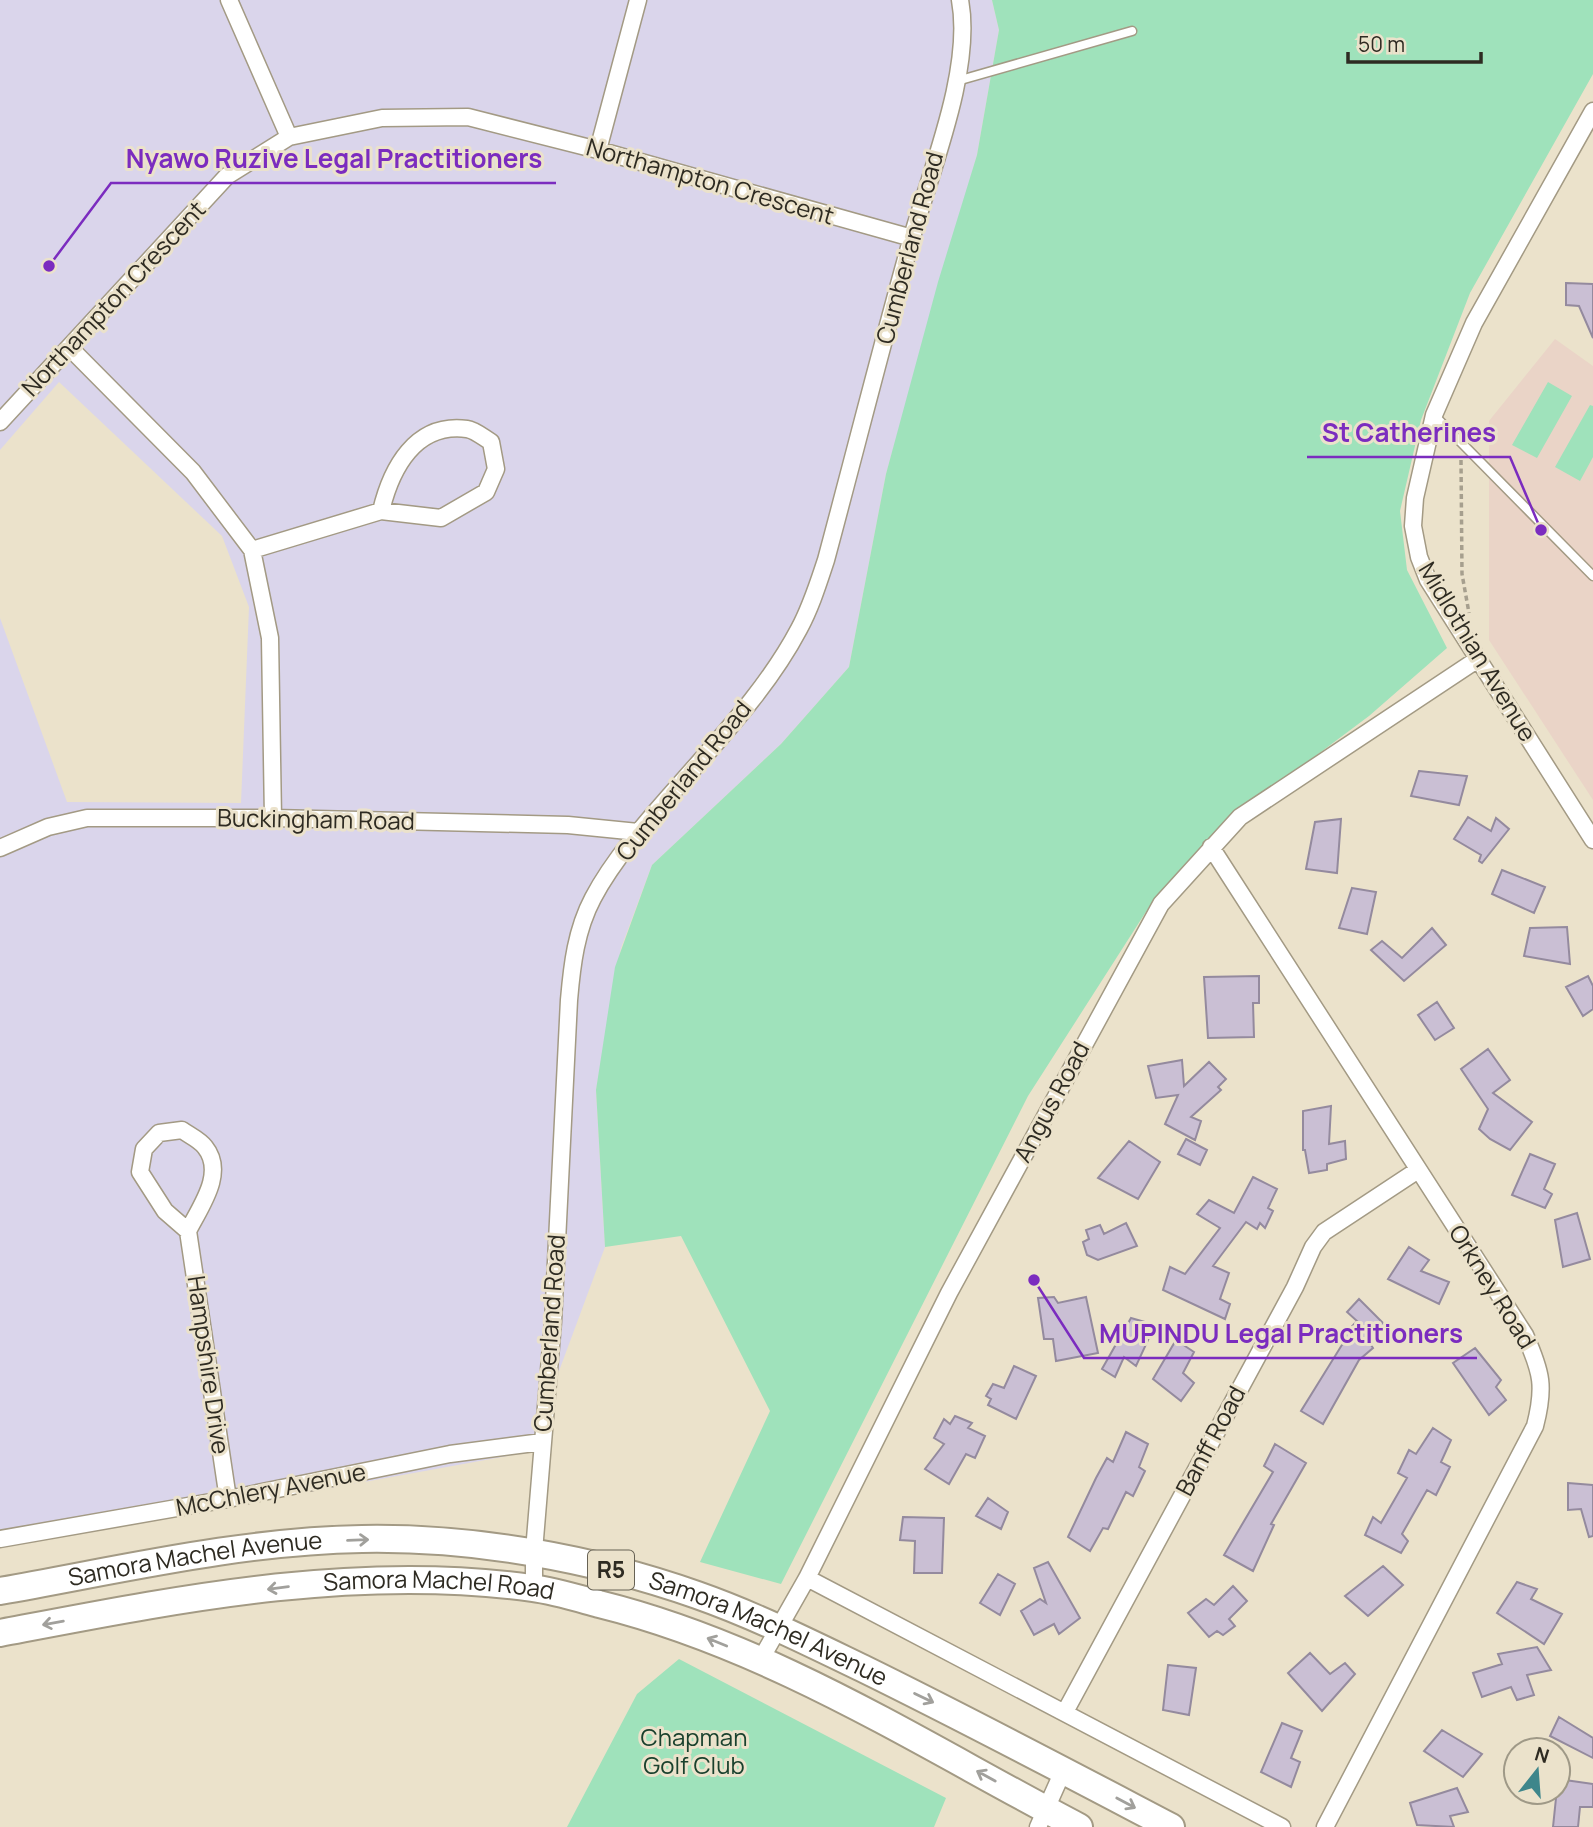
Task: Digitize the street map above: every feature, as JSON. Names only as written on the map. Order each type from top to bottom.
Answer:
[{"type":"highway","name":"Samora Machel Avenue","points":[[0,1591],[165,1561],[310,1542],[408,1540],[534,1551],[662,1583],[779,1628],[973,1722],[1171,1827]]},
{"type":"highway","name":"Samora Machel Road","points":[[0,1633],[158,1604],[328,1583],[442,1580],[534,1588],[629,1611],[685,1629],[761,1659],[901,1729],[1042,1818],[1079,1827]]},
{"type":"street","points":[[229,0],[289,137]]},
{"type":"street","points":[[598,150],[638,0]]},
{"type":"street","name":"Cumberland Road","points":[[534,1588],[534,1551],[553,1322],[573,964],[582,924],[593,897],[638,832],[717,742],[776,667],[809,607],[826,560],[957,81],[961,50],[960,0]]},
{"type":"street","name":"Midlothian Avenue","points":[[1593,111],[1474,323],[1434,415],[1415,498],[1413,526],[1419,557],[1428,580],[1593,840]]},
{"type":"street","name":"Northampton Crescent","points":[[0,422],[227,176],[289,137],[382,118],[468,117],[598,150],[912,238]]},
{"type":"street","points":[[69,348],[193,472],[252,550],[270,638],[273,818]]},
{"type":"street","points":[[252,550],[381,511],[441,518],[486,492],[496,469],[491,442],[469,429],[441,430],[422,439],[401,459],[387,486],[381,511]]},
{"type":"street","name":"Angus Road","points":[[761,1659],[807,1578],[949,1293],[1161,904],[1240,817],[1478,659]]},
{"type":"street","name":"Buckingham Road","points":[[0,848],[48,827],[87,818],[273,818],[568,824],[638,832]]},
{"type":"street","name":"Orkney Road","points":[[1212,847],[1525,1335],[1542,1381],[1535,1426],[1325,1827]]},
{"type":"street","points":[[182,1130],[205,1147],[214,1165],[212,1183],[188,1231],[165,1211],[140,1172],[144,1149],[159,1133],[182,1130]]},
{"type":"street","name":"Banff Road","points":[[1065,1712],[1314,1247],[1324,1233],[1338,1221],[1418,1170]]},
{"type":"street","name":"Hampshire Drive","points":[[188,1231],[228,1499]]},
{"type":"street","name":"McChlery Avenue","points":[[0,1539],[228,1499],[450,1454],[542,1442]]},
{"type":"street","points":[[807,1578],[1282,1827]]},
{"type":"street","points":[[1042,1818],[1063,1771]]},
{"type":"lane","points":[[957,81],[1132,31]]},
{"type":"lane","points":[[1434,415],[1593,576]]},
{"type":"path","points":[[1461,441],[1462,574],[1471,623]]},
{"type":"shaded area","points":[[0,0],[992,0],[999,30],[977,155],[886,474],[849,667],[781,744],[652,865],[621,948],[596,1090],[605,1247],[529,1452],[0,1548],[0,618],[67,802],[241,803],[249,607],[222,536],[59,382],[0,450]]},
{"type":"shaded area","points":[[1555,339],[1593,366],[1593,800],[1489,640],[1489,421]]},
{"type":"green space","points":[[992,0],[1593,0],[1593,74],[1470,293],[1421,420],[1400,511],[1407,570],[1447,648],[1369,716],[1238,814],[1149,907],[1028,1096],[781,1584],[700,1562],[770,1411],[681,1236],[605,1247],[596,1090],[615,967],[652,865],[781,744],[849,667],[886,474],[938,282],[977,155],[999,30]]},
{"type":"green space","points":[[1548,382],[1572,396],[1537,458],[1512,445]]},
{"type":"green space","points":[[1590,405],[1593,406],[1593,457],[1580,481],[1555,467]]},
{"type":"green space","name":"Chapman Golf Club","points":[[679,1659],[946,1798],[934,1827],[567,1827],[637,1694]]},
{"type":"building","points":[[1566,283],[1593,284],[1593,338],[1579,306],[1566,305]]},
{"type":"building","points":[[1419,771],[1467,776],[1459,805],[1411,796]]},
{"type":"building","points":[[1468,817],[1491,831],[1496,818],[1509,829],[1482,863],[1479,861],[1481,855],[1454,839]]},
{"type":"building","points":[[1341,819],[1337,873],[1306,869],[1315,822]]},
{"type":"building","points":[[1502,870],[1545,887],[1534,913],[1492,894]]},
{"type":"building","points":[[1352,888],[1376,892],[1367,934],[1339,928]]},
{"type":"building","points":[[1567,927],[1570,964],[1524,956],[1530,928]]},
{"type":"building","points":[[1432,928],[1446,945],[1404,981],[1371,950],[1382,941],[1402,958]]},
{"type":"building","points":[[1259,976],[1259,1003],[1253,1003],[1254,1037],[1208,1038],[1204,977]]},
{"type":"building","points":[[1588,976],[1593,986],[1593,1009],[1583,1016],[1566,987]]},
{"type":"building","points":[[1437,1002],[1454,1028],[1435,1040],[1418,1015]]},
{"type":"building","points":[[1488,1049],[1510,1080],[1493,1093],[1532,1122],[1510,1150],[1490,1139],[1479,1129],[1488,1109],[1461,1069]]},
{"type":"building","points":[[1182,1060],[1184,1086],[1209,1062],[1226,1079],[1218,1087],[1221,1090],[1191,1117],[1201,1121],[1195,1140],[1165,1124],[1178,1095],[1156,1098],[1148,1066]]},
{"type":"building","points":[[1331,1106],[1329,1144],[1345,1141],[1346,1159],[1327,1164],[1327,1170],[1309,1173],[1303,1150],[1303,1111]]},
{"type":"building","points":[[1186,1139],[1207,1150],[1200,1165],[1178,1154]]},
{"type":"building","points":[[1129,1141],[1160,1162],[1138,1199],[1098,1178]]},
{"type":"building","points":[[1530,1154],[1555,1164],[1544,1189],[1552,1194],[1545,1208],[1512,1195]]},
{"type":"building","points":[[1253,1177],[1277,1189],[1268,1208],[1273,1211],[1265,1228],[1260,1223],[1257,1229],[1246,1222],[1213,1266],[1229,1273],[1220,1299],[1230,1304],[1225,1319],[1163,1290],[1170,1267],[1185,1274],[1220,1228],[1197,1214],[1209,1200],[1234,1213]]},
{"type":"building","points":[[1577,1213],[1590,1259],[1563,1267],[1555,1220]]},
{"type":"building","points":[[1126,1223],[1137,1246],[1098,1260],[1087,1255],[1083,1242],[1089,1239],[1086,1230],[1100,1225],[1104,1234]]},
{"type":"building","points":[[1409,1247],[1429,1260],[1421,1271],[1449,1282],[1439,1304],[1388,1279]]},
{"type":"building","points":[[1054,1297],[1058,1303],[1086,1297],[1098,1353],[1056,1361],[1053,1339],[1044,1339],[1038,1298]]},
{"type":"building","points":[[1359,1299],[1386,1326],[1369,1342],[1373,1348],[1359,1360],[1323,1424],[1301,1411],[1345,1340],[1342,1337],[1357,1321],[1347,1312]]},
{"type":"building","points":[[1131,1318],[1155,1325],[1136,1366],[1124,1357],[1115,1377],[1102,1369]]},
{"type":"building","points":[[1176,1340],[1194,1352],[1183,1373],[1194,1383],[1181,1401],[1153,1379]]},
{"type":"building","points":[[1475,1348],[1501,1380],[1496,1387],[1506,1400],[1489,1415],[1453,1363]]},
{"type":"building","points":[[1014,1366],[1036,1376],[1016,1419],[988,1405],[991,1399],[986,1396],[993,1384],[1004,1388]]},
{"type":"building","points":[[955,1416],[972,1423],[968,1428],[985,1436],[975,1458],[966,1454],[949,1484],[925,1469],[944,1444],[934,1438],[944,1419],[950,1424]]},
{"type":"building","points":[[1433,1428],[1451,1440],[1441,1462],[1450,1467],[1436,1495],[1427,1490],[1402,1534],[1408,1541],[1401,1553],[1365,1535],[1373,1517],[1381,1523],[1407,1478],[1398,1473],[1409,1450],[1416,1454]]},
{"type":"building","points":[[1126,1432],[1148,1444],[1139,1467],[1145,1471],[1133,1496],[1126,1492],[1108,1529],[1103,1528],[1090,1551],[1068,1537],[1107,1458],[1113,1462]]},
{"type":"building","points":[[1275,1444],[1306,1463],[1271,1524],[1274,1525],[1253,1571],[1224,1555],[1273,1472],[1264,1466]]},
{"type":"building","points":[[1568,1483],[1593,1485],[1593,1536],[1589,1537],[1581,1509],[1568,1510]]},
{"type":"building","points":[[988,1498],[1008,1512],[1001,1529],[976,1516]]},
{"type":"building","points":[[903,1517],[944,1518],[942,1573],[914,1573],[915,1541],[900,1540]]},
{"type":"building","points":[[1048,1562],[1080,1618],[1059,1634],[1054,1624],[1034,1635],[1021,1611],[1040,1599],[1046,1603],[1034,1568]]},
{"type":"building","points":[[1383,1566],[1403,1585],[1368,1616],[1345,1596]]},
{"type":"building","points":[[998,1574],[1015,1584],[1000,1615],[980,1603]]},
{"type":"building","points":[[1517,1582],[1537,1589],[1531,1599],[1562,1614],[1544,1644],[1497,1613]]},
{"type":"building","points":[[1233,1586],[1247,1601],[1229,1619],[1235,1626],[1223,1635],[1217,1631],[1209,1637],[1188,1613],[1206,1599],[1214,1605]]},
{"type":"building","points":[[1537,1647],[1551,1670],[1527,1675],[1534,1695],[1517,1700],[1511,1687],[1482,1697],[1473,1673],[1502,1664],[1498,1654]]},
{"type":"building","points":[[1310,1653],[1330,1674],[1345,1663],[1355,1674],[1322,1711],[1288,1673]]},
{"type":"building","points":[[1168,1665],[1196,1668],[1189,1715],[1163,1710]]},
{"type":"building","points":[[1559,1717],[1593,1738],[1593,1758],[1572,1747],[1572,1736],[1550,1736]]},
{"type":"building","points":[[1282,1723],[1302,1731],[1291,1758],[1300,1762],[1291,1787],[1261,1772]]},
{"type":"building","points":[[1442,1730],[1482,1754],[1463,1777],[1424,1751]]},
{"type":"building","points":[[1572,1781],[1593,1784],[1593,1807],[1580,1807],[1578,1827],[1553,1827],[1555,1806],[1572,1806]]},
{"type":"building","points":[[1457,1788],[1468,1812],[1450,1816],[1454,1827],[1417,1825],[1410,1803]]},
{"type":"place","name":"Nyawo Ruzive Legal Practitioners","points":[[49,266]]},
{"type":"place","name":"St Catherines","points":[[1541,530]]},
{"type":"place","name":"MUPINDU Legal Practitioners","points":[[1034,1280]]}]
